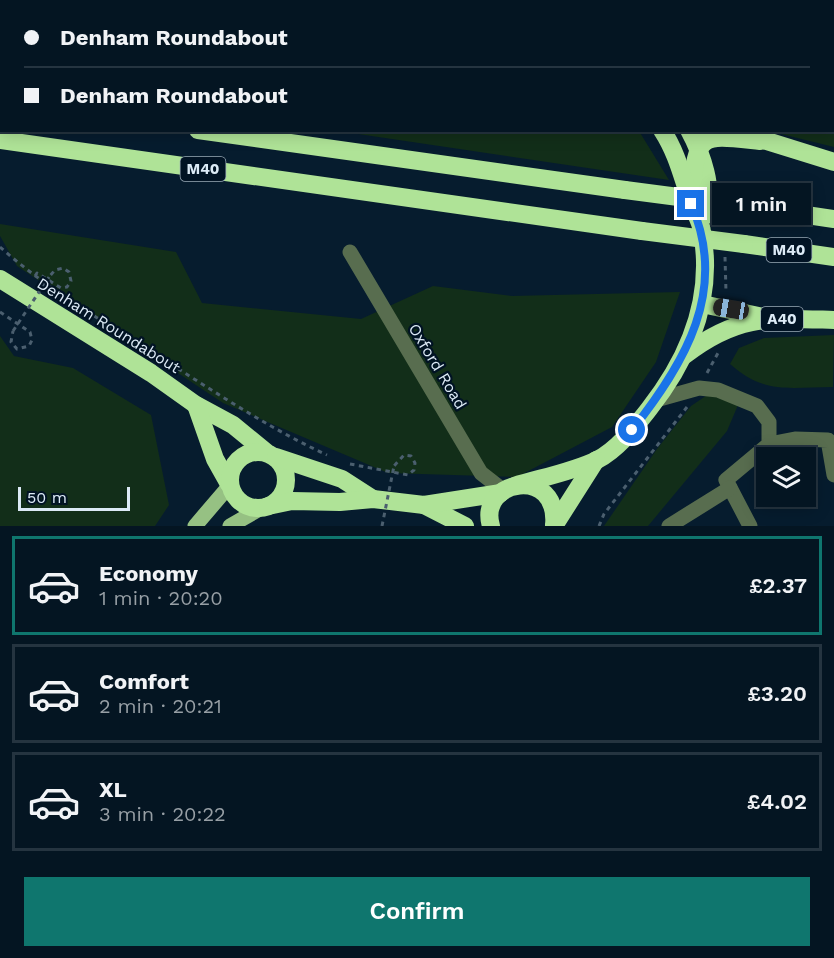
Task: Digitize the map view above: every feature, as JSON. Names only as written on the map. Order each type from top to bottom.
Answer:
[{"type":"highway","name":"M40","points":[[212,132],[834,219]]},
{"type":"highway","name":"Denham Roundabout","points":[[266,507],[292,501],[340,502],[373,499],[424,505],[506,490],[596,460],[613,449],[656,400],[684,356],[702,304],[705,259],[702,229],[691,204],[672,145],[663,132]]},
{"type":"highway","name":"Denham Roundabout","points":[[690,132],[704,168],[710,204],[702,229]]},
{"type":"highway","points":[[742,132],[760,141]]},
{"type":"highway","points":[[691,204],[697,150],[702,144],[718,137],[760,141],[834,162]]},
{"type":"highway","name":"M40","points":[[0,140],[834,256]]},
{"type":"highway","name":"Denham Roundabout","points":[[0,279],[151,373],[196,405],[233,425],[271,455],[342,479],[373,499]]},
{"type":"highway","points":[[702,304],[770,318]]},
{"type":"highway","name":"A40","points":[[684,356],[709,337],[730,328],[770,318],[834,320]]},
{"type":"highway","points":[[196,405],[215,459],[238,501],[246,506],[266,507],[284,492],[286,479],[283,467],[271,455],[247,453],[233,465],[230,484]]},
{"type":"highway","name":"Denham Roundabout","points":[[554,526],[596,460]]},
{"type":"highway","points":[[491,526],[490,511],[506,490],[525,485],[546,494],[555,514],[554,526]]},
{"type":"highway","name":"Denham Roundabout","points":[[424,505],[465,526]]},
{"type":"main road","points":[[195,526],[230,484]]},
{"type":"main road","points":[[230,526],[266,507]]},
{"type":"lane","name":"Oxford Road","points":[[350,252],[481,473],[506,490]]},
{"type":"lane","points":[[656,400],[699,388],[718,390],[757,406],[769,422],[769,444]]},
{"type":"lane","points":[[750,526],[726,480],[769,444],[795,439],[828,440],[834,475]]},
{"type":"lane","points":[[669,526],[730,488]]},
{"type":"path","points":[[0,247],[35,276],[231,402],[328,456]]},
{"type":"path","points":[[0,312],[27,329],[32,336],[29,346],[17,348],[11,342],[13,331],[49,277],[55,270],[63,268],[69,272],[71,280],[67,286],[61,288],[38,273],[35,276]]},
{"type":"path","points":[[705,376],[722,348]]},
{"type":"path","points":[[599,526],[604,514],[689,404]]},
{"type":"path","points":[[346,462],[408,475],[414,470],[416,463],[411,456],[404,455],[397,460],[394,466],[382,526]]},
{"type":"green space","points":[[345,132],[640,132],[669,180]]},
{"type":"green space","points":[[773,132],[834,132],[834,147]]},
{"type":"green space","points":[[0,224],[176,252],[202,303],[361,319],[433,286],[512,296],[680,292],[656,362],[612,427],[517,477],[388,473],[223,403],[17,266],[0,236]]},
{"type":"green space","points":[[834,335],[833,387],[790,388],[766,385],[743,374],[730,364],[739,348],[764,338]]},
{"type":"green space","points":[[0,336],[14,356],[73,368],[151,415],[169,505],[155,526],[0,526]]},
{"type":"green space","points":[[716,389],[738,405],[727,431],[648,526],[604,526],[657,449],[691,406]]},
{"type":"route","points":[[632,430],[656,400],[684,356],[698,321],[705,279],[705,259],[702,229],[691,204]]}]
